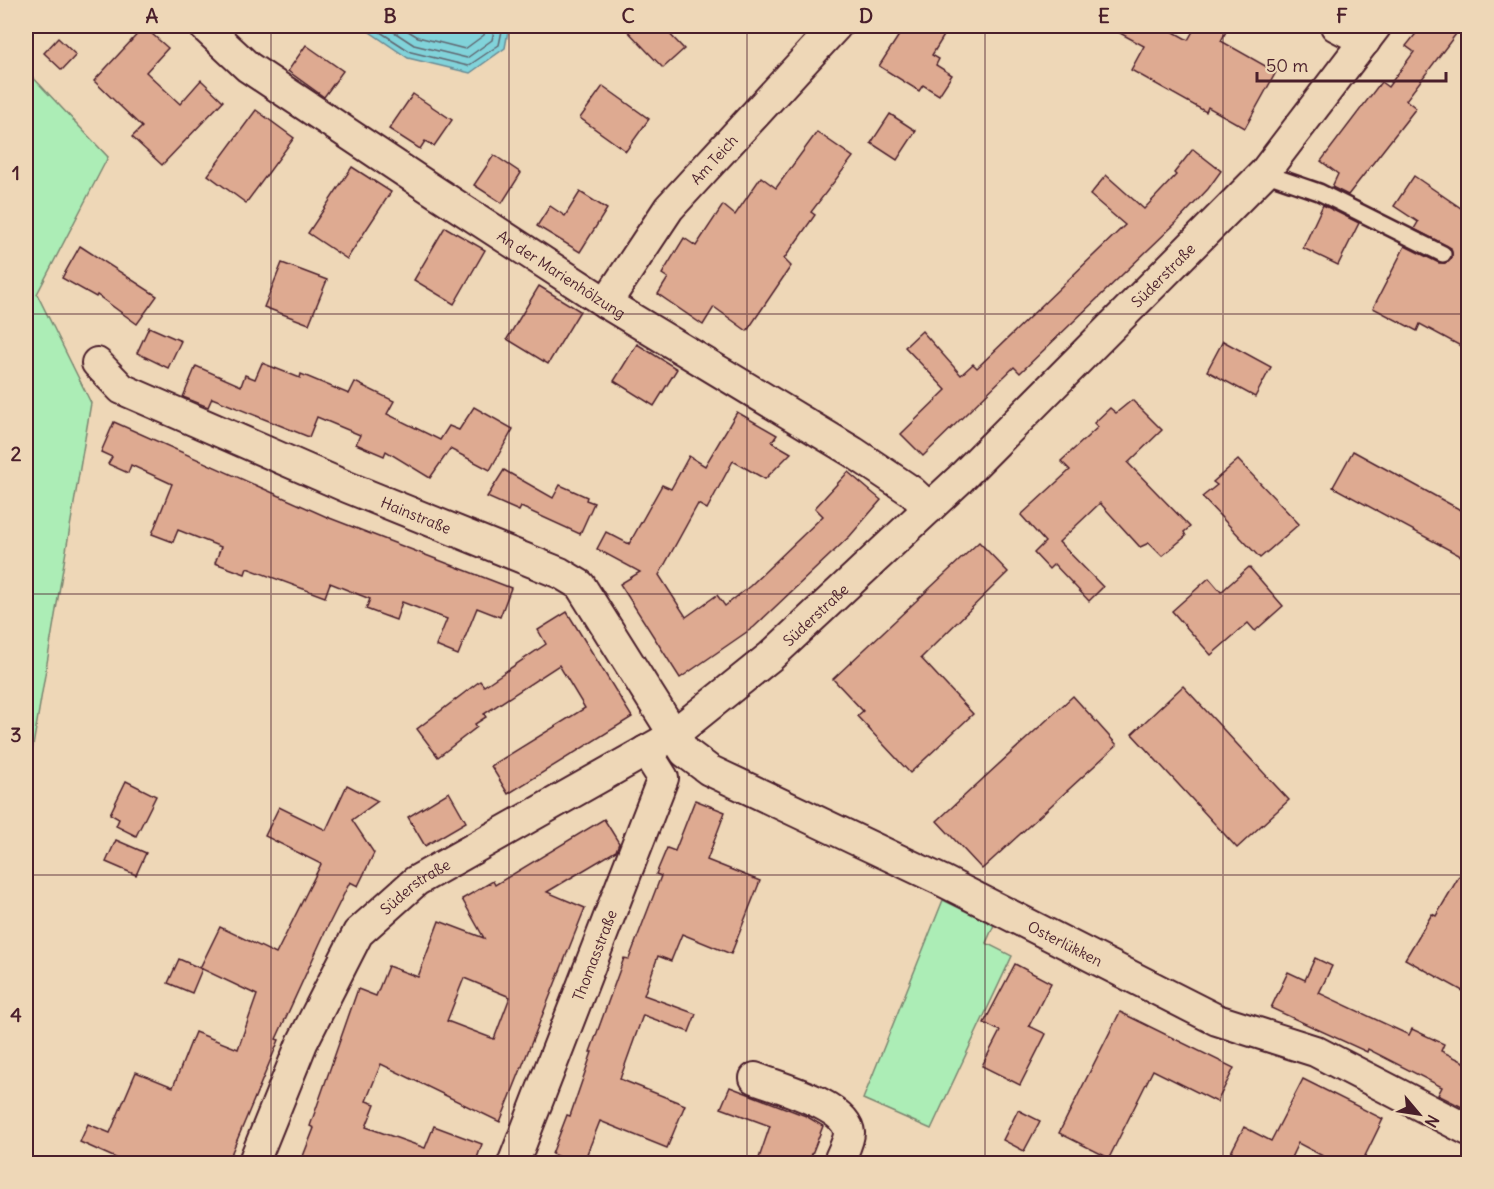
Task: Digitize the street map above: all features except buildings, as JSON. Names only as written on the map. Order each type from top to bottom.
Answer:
[{"type":"street","name":"An der Marienhölzung","points":[[204,26],[248,67],[606,303],[853,452],[911,491],[929,508]]},
{"type":"street","name":"Am Teich","points":[[606,303],[669,208],[836,26]]},
{"type":"street","points":[[1336,26],[1370,33]]},
{"type":"street","name":"Süderstraße","points":[[253,1164],[302,1043],[358,933],[416,880],[674,735],[771,656],[929,508],[1096,345],[1264,173],[1370,33]]},
{"type":"street","name":"Hainstraße","points":[[97,363],[122,389],[347,488],[560,573],[580,585],[674,735]]},
{"type":"street","name":"Osterlükken","points":[[674,735],[686,752],[709,770],[941,880],[1217,1020],[1315,1051],[1468,1130]]},
{"type":"street","name":"Thomasstraße","points":[[513,1164],[663,778],[646,751]]},
{"type":"street","points":[[755,1078],[834,1110],[845,1120],[849,1134],[838,1164]]},
{"type":"lane","points":[[1264,173],[1319,192],[1443,254]]},
{"type":"green space","points":[[26,70],[108,157],[37,294],[91,403],[26,787]]},
{"type":"green space","points":[[943,900],[994,925],[986,943],[1012,956],[931,1129],[863,1099]]},
{"type":"water","points":[[361,26],[509,26],[505,48],[470,73],[408,58]]}]
